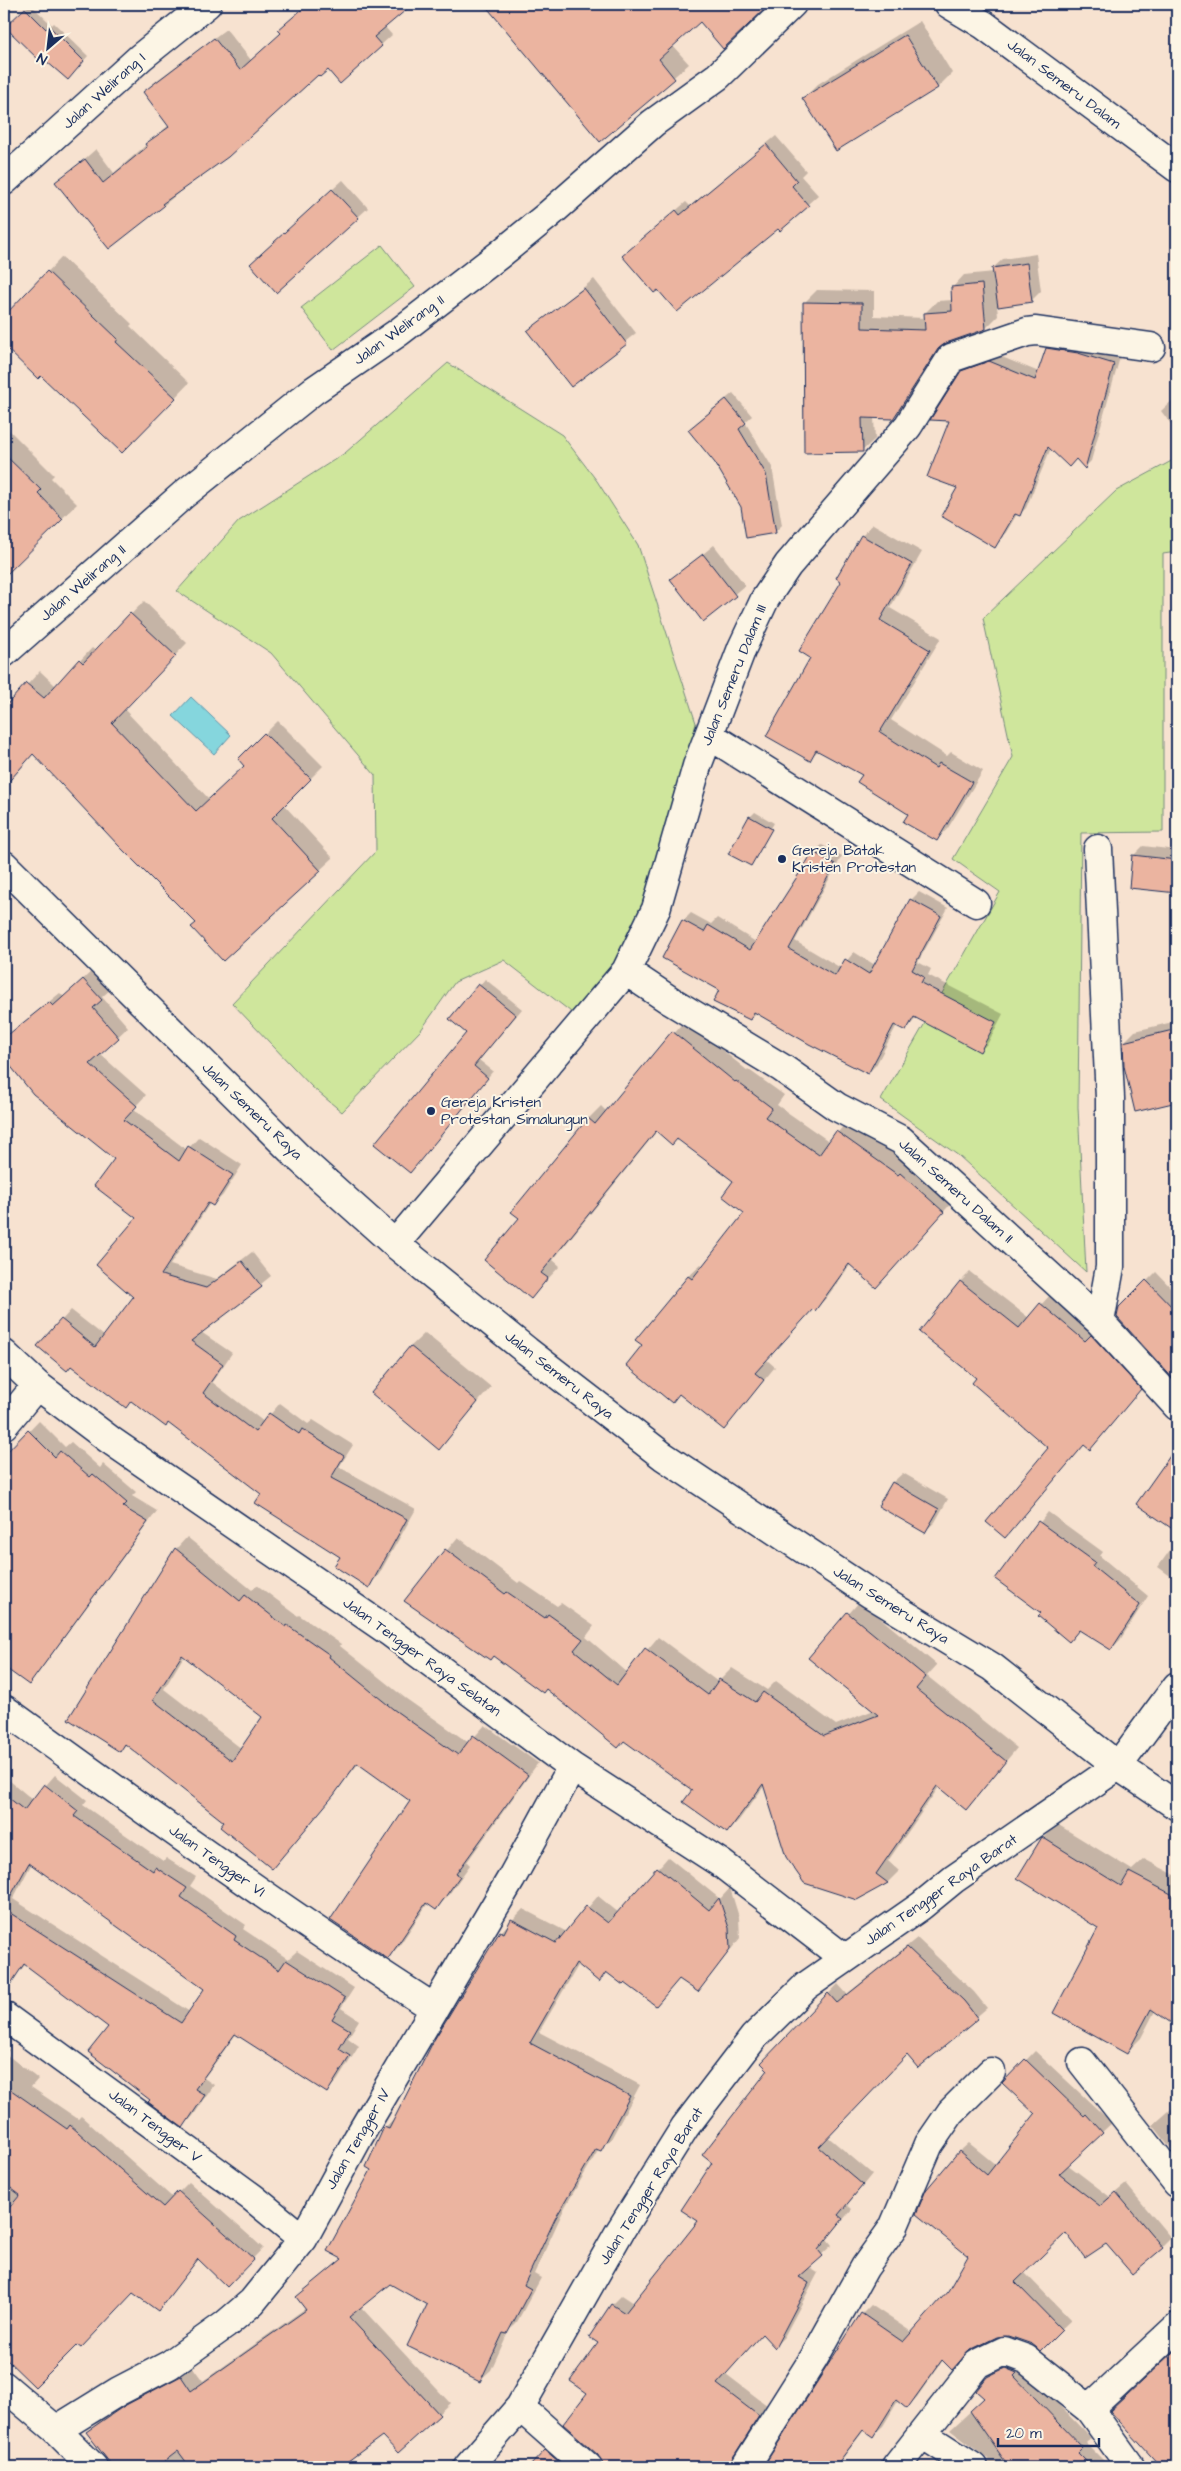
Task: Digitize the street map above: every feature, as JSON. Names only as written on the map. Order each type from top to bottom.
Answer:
[{"type":"street","name":"Jalan Welirang I","points":[[4,181],[141,57],[207,4]]},
{"type":"street","name":"Jalan Welirang II","points":[[4,654],[183,495],[313,392],[399,332],[500,255],[654,123],[718,76],[792,4]]},
{"type":"street","name":"Jalan Semeru Dalam","points":[[949,4],[984,25],[1177,168]]},
{"type":"street","name":"Jalan Semeru Dalam III","points":[[395,1244],[626,971],[656,910],[697,766],[742,648],[765,599],[788,565],[908,426],[944,367],[952,358],[1027,332],[1036,331],[1151,347]]},
{"type":"street","points":[[709,735],[976,903]]},
{"type":"street","points":[[1098,849],[1110,1098],[1110,1267],[1100,1322]]},
{"type":"street","name":"Jalan Semeru Raya","points":[[4,865],[298,1158],[395,1244],[663,1456],[871,1594],[992,1667],[1118,1766],[1177,1806]]},
{"type":"street","name":"Jalan Semeru Dalam II","points":[[626,971],[671,1001],[782,1068],[837,1107],[901,1140],[1100,1322],[1177,1406]]},
{"type":"street","name":"Jalan Tengger Raya Selatan","points":[[4,1354],[37,1386],[110,1440],[391,1634],[572,1766],[722,1864],[844,1958]]},
{"type":"street","points":[[4,1425],[37,1386]]},
{"type":"street","points":[[1118,1766],[1177,1686]]},
{"type":"street","name":"Jalan Tengger VI","points":[[4,1709],[243,1880],[362,1962],[434,2008]]},
{"type":"street","name":"Jalan Tengger IV","points":[[56,2430],[119,2391],[169,2365],[224,2326],[252,2302],[303,2239],[358,2138],[511,1879],[572,1766]]},
{"type":"street","name":"Jalan Tengger Raya Barat","points":[[468,2467],[520,2406],[620,2231],[686,2127],[754,2037],[806,1986],[921,1906],[954,1879],[1118,1766]]},
{"type":"street","name":"Jalan Tengger V","points":[[4,2016],[253,2198],[303,2239]]},
{"type":"street","points":[[1082,2062],[1177,2182]]},
{"type":"street","points":[[745,2467],[814,2358],[865,2267],[893,2228],[929,2144],[951,2112],[991,2072]]},
{"type":"street","points":[[1089,2409],[1177,2327]]},
{"type":"street","points":[[896,2467],[978,2364],[1004,2351],[1026,2359],[1089,2409],[1131,2467]]},
{"type":"street","points":[[4,2386],[56,2430],[94,2467]]},
{"type":"street","points":[[520,2406],[588,2467]]},
{"type":"street","points":[[922,2434],[973,2467]]},
{"type":"green space","points":[[382,245],[415,287],[333,350],[301,308]]},
{"type":"green space","points":[[448,363],[562,435],[597,481],[638,545],[696,723],[663,860],[637,939],[584,1022],[504,960],[455,982],[421,1030],[342,1112],[312,1087],[232,1003],[376,851],[375,775],[271,653],[177,591],[239,521],[345,453]]},
{"type":"green space","points":[[1177,458],[1177,552],[1163,554],[1163,832],[1081,833],[1078,1107],[1086,1272],[959,1156],[881,1100],[1000,892],[953,859],[1013,757],[983,618],[1116,491]]},
{"type":"water","points":[[191,697],[231,735],[214,754],[173,716]]},
{"type":"building","points":[[308,4],[413,4],[374,37],[382,46],[340,84],[328,70],[320,77],[318,75],[228,157],[162,204],[164,206],[109,249],[55,182],[85,159],[103,183],[147,147],[145,144],[169,127],[143,92],[214,38],[240,70],[281,33],[278,30]]},
{"type":"building","points":[[484,4],[770,4],[723,49],[700,22],[659,59],[675,79],[600,142]]},
{"type":"building","points":[[25,8],[46,29],[49,26],[84,61],[68,80],[46,61],[43,64],[5,27]]},
{"type":"building","points":[[905,35],[938,88],[836,151],[802,98]]},
{"type":"building","points":[[766,144],[797,181],[792,186],[809,206],[677,312],[658,290],[654,293],[622,256],[676,210],[680,215]]},
{"type":"building","points":[[332,189],[359,218],[276,293],[250,264]]},
{"type":"building","points":[[1027,263],[1032,302],[998,307],[992,268]]},
{"type":"building","points":[[47,271],[118,339],[116,342],[176,398],[122,453],[41,376],[38,379],[4,346],[4,316]]},
{"type":"building","points":[[982,284],[986,329],[946,343],[938,349],[893,419],[862,418],[863,452],[804,453],[803,302],[862,303],[862,328],[925,330],[924,313],[952,311],[951,287]]},
{"type":"building","points":[[584,288],[627,344],[571,387],[527,331]]},
{"type":"building","points":[[1046,348],[1078,353],[1114,364],[1085,469],[1076,459],[1069,467],[1048,447],[1020,516],[1015,514],[995,548],[941,516],[957,488],[927,477],[949,421],[930,420],[961,371],[989,361],[1035,380]]},
{"type":"building","points":[[726,399],[746,423],[739,429],[766,474],[776,533],[746,538],[741,507],[715,463],[688,430]]},
{"type":"building","points":[[4,454],[41,490],[38,493],[63,519],[4,577]]},
{"type":"building","points":[[861,535],[912,564],[880,620],[930,650],[880,732],[936,768],[939,763],[972,782],[937,841],[903,822],[908,814],[857,782],[862,775],[816,750],[810,761],[766,736],[810,658],[799,651],[841,582],[836,578]]},
{"type":"building","points":[[703,554],[736,596],[703,622],[670,579]]},
{"type":"building","points":[[130,613],[176,656],[112,723],[196,811],[244,766],[238,759],[264,733],[311,779],[272,818],[321,871],[223,961],[191,927],[196,923],[118,845],[33,754],[4,787],[4,708],[26,683],[44,698],[79,659],[83,663]]},
{"type":"building","points":[[749,816],[772,829],[751,866],[728,854]]},
{"type":"building","points":[[813,852],[835,864],[789,949],[835,976],[845,959],[869,974],[910,899],[941,916],[912,970],[924,977],[921,983],[996,1022],[980,1052],[914,1017],[906,1031],[894,1025],[868,1074],[809,1044],[754,1012],[750,1020],[713,1002],[719,990],[662,958],[682,920],[704,932],[708,925],[750,950]]},
{"type":"building","points":[[1132,855],[1177,860],[1177,893],[1129,888]]},
{"type":"building","points":[[83,979],[102,1000],[93,1008],[119,1038],[90,1064],[137,1106],[124,1120],[179,1161],[188,1146],[233,1175],[213,1206],[208,1203],[161,1275],[206,1288],[242,1261],[262,1287],[191,1341],[223,1364],[203,1393],[255,1432],[269,1413],[299,1434],[302,1429],[344,1456],[331,1478],[407,1519],[369,1588],[334,1566],[340,1557],[255,1503],[261,1494],[168,1423],[166,1427],[131,1401],[126,1408],[71,1366],[67,1371],[37,1346],[61,1319],[95,1347],[133,1297],[96,1265],[136,1218],[94,1186],[114,1159],[33,1094],[4,1058],[4,1038],[49,1002],[53,1006]]},
{"type":"building","name":"Gereja Kristen Protestan Simalungun","points":[[478,984],[516,1015],[474,1066],[488,1078],[410,1173],[374,1144],[466,1033],[449,1019]]},
{"type":"building","points":[[1177,1029],[1177,1102],[1135,1112],[1124,1066],[1123,1042]]},
{"type":"building","points":[[672,1031],[735,1082],[772,1108],[765,1117],[819,1155],[836,1131],[898,1175],[900,1173],[944,1212],[876,1288],[849,1264],[815,1311],[813,1309],[755,1373],[764,1380],[724,1430],[679,1394],[672,1403],[626,1365],[642,1345],[635,1340],[688,1276],[692,1279],[744,1213],[722,1196],[733,1181],[677,1139],[672,1145],[656,1131],[541,1273],[548,1278],[531,1299],[484,1260],[519,1218],[511,1212],[588,1118],[595,1124]]},
{"type":"building","points":[[1146,1280],[1177,1312],[1177,1383],[1117,1317],[1119,1307]]},
{"type":"building","points":[[960,1281],[1019,1328],[1040,1303],[1085,1341],[1091,1335],[1141,1389],[1090,1450],[1084,1445],[1005,1538],[986,1522],[1048,1448],[972,1383],[976,1378],[919,1332]]},
{"type":"building","points":[[410,1346],[478,1402],[439,1450],[371,1393]]},
{"type":"building","points":[[28,1430],[55,1457],[60,1451],[90,1477],[93,1474],[127,1503],[123,1507],[148,1522],[29,1685],[4,1667],[4,1455]]},
{"type":"building","points":[[1177,1446],[1177,1532],[1136,1504]]},
{"type":"building","points":[[892,1482],[939,1509],[925,1533],[878,1506]]},
{"type":"building","points":[[1038,1521],[1095,1562],[1092,1566],[1140,1605],[1111,1650],[1079,1630],[1069,1642],[1038,1616],[1041,1613],[995,1579]]},
{"type":"building","points":[[175,1548],[240,1601],[245,1595],[286,1627],[287,1625],[330,1655],[329,1657],[393,1709],[458,1755],[473,1735],[528,1775],[456,1874],[460,1876],[436,1910],[426,1903],[388,1959],[330,1920],[410,1801],[357,1763],[334,1795],[272,1869],[220,1827],[224,1822],[125,1744],[120,1752],[68,1719]],"holes":[[[182,1655],[262,1717],[232,1761],[153,1700]]]},
{"type":"building","points":[[445,1549],[505,1594],[507,1592],[545,1618],[548,1614],[583,1639],[574,1650],[617,1685],[645,1648],[708,1695],[719,1679],[755,1702],[763,1692],[824,1736],[878,1715],[808,1658],[847,1612],[926,1677],[916,1689],[1006,1761],[966,1810],[937,1786],[876,1874],[888,1883],[857,1900],[804,1883],[786,1857],[763,1784],[727,1833],[683,1802],[692,1790],[624,1741],[618,1748],[546,1689],[543,1693],[493,1656],[490,1660],[404,1601]]},
{"type":"building","points":[[44,1784],[78,1811],[74,1816],[153,1871],[155,1867],[187,1888],[181,1897],[236,1936],[234,1940],[279,1970],[286,1960],[345,1998],[332,2019],[350,2030],[339,2049],[350,2056],[327,2093],[235,2034],[195,2089],[205,2095],[183,2128],[148,2102],[150,2100],[88,2052],[108,2027],[24,1964],[4,1994],[4,1909],[181,2023],[204,1989],[29,1863],[4,1908],[4,1794],[24,1810]]},
{"type":"building","points":[[1042,1837],[1121,1886],[1129,1872],[1177,1897],[1177,2027],[1151,2009],[1127,2054],[1053,2013],[1098,1928],[1017,1878]]},
{"type":"building","points":[[657,1867],[709,1910],[719,1898],[729,1928],[730,1950],[698,1992],[679,1979],[656,2006],[625,1983],[623,1985],[606,1972],[599,1982],[576,1963],[530,2043],[630,2096],[601,2151],[596,2149],[555,2219],[524,2285],[531,2289],[507,2334],[503,2333],[480,2382],[407,2346],[427,2305],[390,2284],[349,2317],[440,2415],[398,2453],[382,2436],[340,2467],[190,2467],[178,2451],[157,2467],[113,2467],[86,2432],[124,2406],[181,2376],[191,2391],[306,2310],[296,2297],[342,2259],[327,2251],[371,2170],[366,2167],[384,2127],[389,2129],[434,2040],[500,1931],[504,1933],[511,1919],[556,1943],[586,1906],[608,1923]]},
{"type":"building","points":[[907,1947],[964,2001],[978,2019],[918,2068],[907,2055],[819,2147],[863,2185],[838,2215],[843,2219],[818,2250],[823,2256],[799,2277],[809,2283],[775,2348],[762,2334],[717,2384],[759,2416],[732,2459],[730,2467],[603,2467],[598,2455],[563,2424],[587,2393],[570,2381],[598,2343],[589,2337],[611,2304],[625,2313],[698,2221],[681,2210],[712,2163],[702,2155],[768,2070],[761,2063],[828,1993],[837,2003]]},
{"type":"building","points":[[1025,2059],[1084,2116],[1086,2114],[1103,2133],[1059,2174],[1100,2206],[1116,2192],[1163,2248],[1132,2274],[1106,2244],[1085,2258],[1066,2233],[1015,2282],[1062,2330],[1041,2351],[1032,2344],[1009,2336],[997,2337],[970,2350],[952,2370],[942,2360],[907,2409],[896,2400],[873,2437],[863,2430],[835,2467],[763,2467],[861,2313],[903,2342],[948,2291],[968,2256],[916,2214],[926,2190],[959,2151],[987,2175],[1035,2114],[1002,2083]]},
{"type":"building","points":[[4,2085],[67,2129],[70,2125],[163,2207],[178,2191],[254,2259],[227,2287],[198,2259],[158,2311],[133,2293],[81,2348],[77,2345],[35,2387],[4,2357],[4,2214],[20,2195],[4,2183]]},
{"type":"building","points":[[1177,2348],[1177,2467],[1161,2467],[1110,2411]]},
{"type":"building","points":[[1005,2368],[1017,2373],[1014,2376],[1083,2448],[1078,2453],[1092,2467],[1009,2467],[970,2411],[984,2398],[976,2391],[987,2377]]},
{"type":"building","points":[[545,2450],[565,2467],[529,2467]]},
{"type":"place","name":"Gereja Batak Kristen Protestan","points":[[782,859]]},
{"type":"place","name":"Gereja Kristen Protestan Simalungun","points":[[431,1111]]}]
